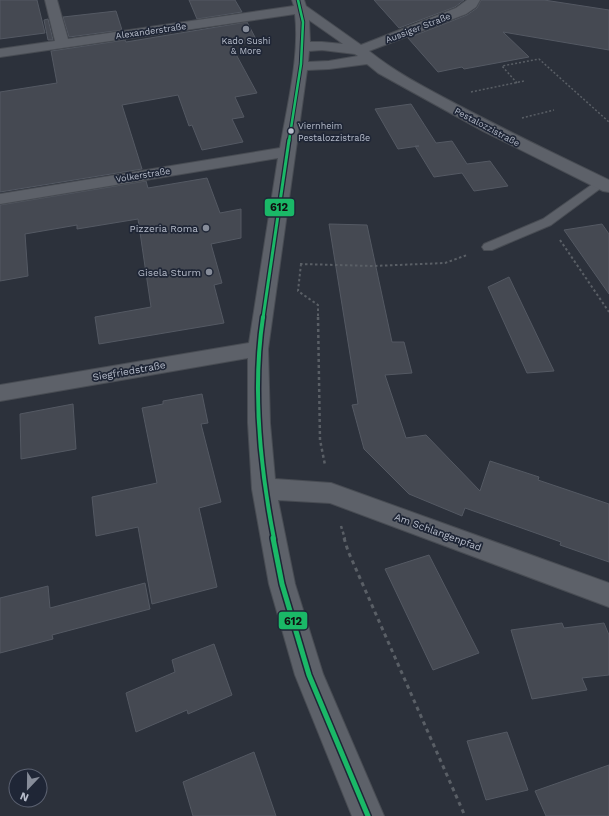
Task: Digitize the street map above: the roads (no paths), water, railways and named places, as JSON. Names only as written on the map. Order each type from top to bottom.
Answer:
[{"type":"street","points":[[51,0],[63,44]]},
{"type":"street","name":"Aussiger Straße","points":[[364,55],[461,11],[474,0]]},
{"type":"street","points":[[300,4],[302,56],[258,349],[259,423],[264,489],[282,584],[309,675],[368,816]]},
{"type":"street","name":"Alexanderstraße","points":[[0,53],[63,44],[300,4]]},
{"type":"street","name":"Pestalozzistraße","points":[[300,4],[383,70],[523,146],[606,182]]},
{"type":"street","points":[[302,56],[322,46],[364,55]]},
{"type":"street","points":[[302,56],[329,65],[364,55]]},
{"type":"street","name":"Volkerstraße","points":[[0,199],[287,152]]},
{"type":"street","name":"Siegfriedstraße","points":[[0,393],[258,349]]},
{"type":"street","name":"Am Schlangenpfad","points":[[264,489],[331,493],[609,595]]},
{"type":"lane","points":[[488,247],[547,222],[606,182]]},
{"type":"place","name":"Kado Sushi & More","points":[[246,29]]},
{"type":"place","name":"Viernheim Pestalozzistraße","points":[[291,131]]},
{"type":"place","name":"Pizzeria Roma","points":[[206,228]]},
{"type":"place","name":"Gisela Sturm","points":[[209,272]]}]
